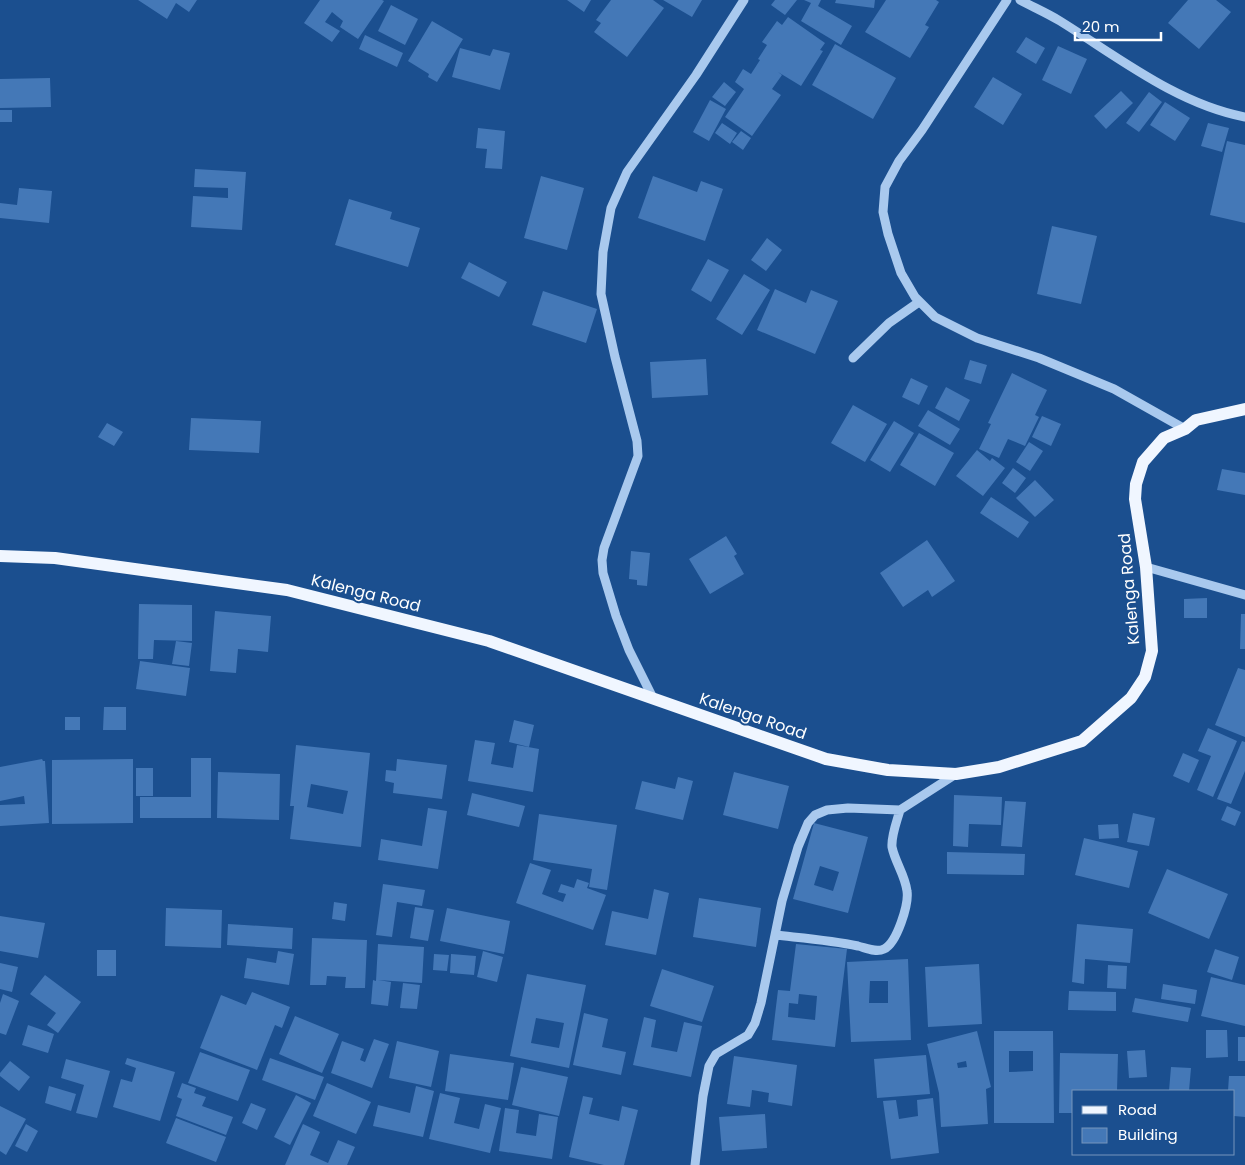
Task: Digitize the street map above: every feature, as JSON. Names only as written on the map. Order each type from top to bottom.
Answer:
[{"type":"main road","name":"Kalenga Road","points":[[0,556],[55,558],[287,590],[489,641],[826,759],[888,770],[956,774],[999,767],[1082,741],[1131,698],[1144,677],[1152,651],[1146,567],[1135,499],[1136,484],[1143,462],[1164,438],[1185,429],[1196,420],[1245,409]]},
{"type":"street","points":[[653,698],[629,650],[603,573],[604,548],[638,456],[637,441],[601,294],[603,252],[611,208],[627,172],[696,75],[744,0]]},
{"type":"street","points":[[1007,0],[922,130],[899,161],[885,186],[883,212],[901,273],[915,298],[935,317],[977,338],[1039,358],[1114,388],[1185,429]]},
{"type":"street","points":[[1020,0],[1060,21],[1113,56],[1176,93],[1231,114],[1245,117]]},
{"type":"street","points":[[853,358],[889,323],[919,302]]},
{"type":"street","points":[[1146,567],[1245,596]]},
{"type":"street","points":[[695,1165],[701,1110],[709,1066],[716,1054],[740,1041],[752,1031],[762,1003],[782,901],[798,846],[808,823],[815,815],[827,810],[848,808],[900,810],[956,774]]},
{"type":"street","points":[[775,935],[837,943],[876,951],[885,949],[894,938],[903,918],[908,893],[904,877],[892,848],[900,810]]},
{"type":"building","points":[[138,0],[197,0],[189,12],[176,3],[167,19]]},
{"type":"building","points":[[320,0],[384,1],[358,39],[340,27],[343,21],[332,12],[325,22],[340,31],[332,42],[304,23]]},
{"type":"building","points":[[567,0],[591,0],[584,12]]},
{"type":"building","points":[[611,0],[653,0],[664,8],[627,57],[594,32],[601,23],[596,20]]},
{"type":"building","points":[[663,0],[702,0],[692,17]]},
{"type":"building","points":[[775,0],[797,0],[785,15],[771,5]]},
{"type":"building","points":[[804,0],[821,0],[818,6],[852,26],[841,45],[801,21],[811,3]]},
{"type":"building","points":[[836,0],[875,0],[874,8],[835,3]]},
{"type":"building","points":[[886,0],[936,0],[939,2],[925,25],[929,27],[910,58],[865,32]]},
{"type":"building","points":[[1188,0],[1216,0],[1231,12],[1199,49],[1168,23]]},
{"type":"building","points":[[391,5],[418,19],[405,45],[378,31]]},
{"type":"building","points":[[788,17],[825,43],[820,50],[823,51],[801,86],[778,72],[782,75],[772,89],[781,95],[752,136],[725,117],[744,89],[735,82],[743,69],[751,74],[767,45],[762,42],[777,21],[782,25]]},
{"type":"building","points":[[432,21],[463,39],[437,82],[428,77],[429,74],[408,61]]},
{"type":"building","points":[[365,35],[403,53],[397,67],[359,49]]},
{"type":"building","points":[[1026,37],[1045,48],[1036,64],[1016,52]]},
{"type":"building","points":[[835,44],[896,78],[873,119],[812,85]]},
{"type":"building","points":[[1058,46],[1087,59],[1071,94],[1042,80]]},
{"type":"building","points":[[460,48],[490,56],[493,49],[510,53],[500,90],[452,77]]},
{"type":"building","points":[[993,77],[1022,94],[1003,125],[974,107]]},
{"type":"building","points":[[50,78],[51,107],[0,108],[0,79]]},
{"type":"building","points":[[724,82],[736,92],[725,106],[712,97]]},
{"type":"building","points":[[1121,91],[1133,103],[1106,129],[1094,116]]},
{"type":"building","points":[[1149,92],[1162,102],[1139,132],[1126,123]]},
{"type":"building","points":[[710,100],[726,109],[709,141],[693,132]]},
{"type":"building","points":[[1165,102],[1190,118],[1175,141],[1150,125]]},
{"type":"building","points":[[0,110],[12,110],[12,122],[0,122]]},
{"type":"building","points":[[722,123],[737,133],[730,144],[715,133]]},
{"type":"building","points":[[1208,123],[1229,128],[1222,152],[1201,146]]},
{"type":"building","points":[[478,128],[505,131],[502,169],[485,168],[487,149],[476,148]]},
{"type":"building","points":[[741,131],[751,138],[743,150],[732,142]]},
{"type":"building","points":[[1227,141],[1245,145],[1245,223],[1210,215]]},
{"type":"building","points":[[195,169],[246,172],[242,230],[191,227],[193,196],[228,198],[228,188],[194,187]]},
{"type":"building","points":[[541,176],[584,188],[567,250],[524,238]]},
{"type":"building","points":[[653,176],[697,192],[701,181],[723,189],[705,241],[638,218]]},
{"type":"building","points":[[19,188],[52,191],[49,223],[0,218],[0,203],[17,205]]},
{"type":"building","points":[[349,199],[392,212],[390,219],[420,228],[408,267],[335,245]]},
{"type":"building","points":[[1052,226],[1097,236],[1081,304],[1037,294]]},
{"type":"building","points":[[767,238],[782,250],[766,271],[751,260]]},
{"type":"building","points":[[708,259],[729,270],[711,302],[691,290]]},
{"type":"building","points":[[469,262],[507,282],[499,297],[461,278]]},
{"type":"building","points":[[744,274],[770,290],[742,335],[716,319]]},
{"type":"building","points":[[775,289],[806,303],[811,290],[838,301],[815,354],[757,330]]},
{"type":"building","points":[[543,291],[597,309],[586,343],[532,325]]},
{"type":"building","points":[[706,359],[708,395],[652,398],[650,362]]},
{"type":"building","points":[[970,360],[987,365],[981,384],[964,379]]},
{"type":"building","points":[[1012,373],[1047,390],[1035,415],[1039,417],[1025,446],[1008,439],[999,458],[979,449],[991,424],[988,423]]},
{"type":"building","points":[[911,378],[928,386],[919,405],[902,397]]},
{"type":"building","points":[[946,387],[970,400],[959,421],[935,408]]},
{"type":"building","points":[[853,405],[887,424],[865,462],[831,443]]},
{"type":"building","points":[[928,410],[960,429],[950,445],[918,426]]},
{"type":"building","points":[[1042,416],[1061,424],[1051,446],[1032,437]]},
{"type":"building","points":[[191,418],[261,421],[259,453],[189,450]]},
{"type":"building","points":[[894,421],[914,433],[890,472],[870,460]]},
{"type":"building","points":[[107,423],[123,432],[114,446],[98,437]]},
{"type":"building","points":[[919,433],[954,453],[935,486],[900,465]]},
{"type":"building","points":[[1029,442],[1043,451],[1030,471],[1016,462]]},
{"type":"building","points":[[977,450],[990,461],[992,458],[1005,468],[983,496],[956,476]]},
{"type":"building","points":[[1013,468],[1026,478],[1015,493],[1002,483]]},
{"type":"building","points":[[1222,469],[1245,473],[1245,495],[1217,490]]},
{"type":"building","points":[[1035,480],[1054,500],[1035,517],[1016,498]]},
{"type":"building","points":[[991,497],[1029,522],[1018,538],[980,513]]},
{"type":"building","points":[[726,536],[737,554],[734,556],[744,574],[710,594],[689,559]]},
{"type":"building","points":[[927,540],[955,581],[932,597],[928,590],[903,607],[880,573]]},
{"type":"building","points":[[631,551],[650,553],[647,586],[637,585],[637,580],[629,579]]},
{"type":"building","points":[[1207,598],[1207,618],[1184,618],[1184,599]]},
{"type":"building","points":[[139,604],[192,605],[192,641],[154,640],[153,659],[138,659]]},
{"type":"building","points":[[215,611],[271,616],[268,652],[238,649],[236,673],[210,671]]},
{"type":"building","points":[[1241,614],[1245,614],[1245,649],[1240,649]]},
{"type":"building","points":[[176,641],[192,643],[189,666],[172,664]]},
{"type":"building","points":[[140,661],[190,668],[186,696],[136,689]]},
{"type":"building","points":[[1238,668],[1245,670],[1245,737],[1215,725]]},
{"type":"building","points":[[104,707],[126,707],[126,730],[103,730]]},
{"type":"building","points":[[65,717],[80,717],[80,730],[65,730]]},
{"type":"building","points":[[514,720],[534,725],[529,747],[509,742]]},
{"type":"building","points":[[1208,728],[1237,741],[1213,797],[1197,790],[1211,756],[1198,751]]},
{"type":"building","points":[[475,740],[495,743],[491,764],[513,768],[517,745],[539,749],[533,792],[468,781]]},
{"type":"building","points":[[1242,741],[1245,742],[1245,771],[1231,804],[1217,799]]},
{"type":"building","points":[[296,745],[370,753],[361,847],[290,839],[294,806],[290,806]],"holes":[[[311,784],[348,791],[343,814],[307,807]]]},
{"type":"building","points":[[1183,753],[1199,760],[1189,783],[1173,776]]},
{"type":"building","points":[[191,758],[211,758],[211,818],[140,818],[140,797],[191,797]]},
{"type":"building","points":[[42,759],[45,761],[49,823],[0,826],[0,805],[25,804],[24,796],[0,801],[0,767]]},
{"type":"building","points":[[133,759],[133,823],[52,824],[52,760]]},
{"type":"building","points":[[397,759],[447,765],[442,799],[393,793],[394,783],[385,781],[386,770],[396,771]]},
{"type":"building","points":[[136,768],[153,768],[153,796],[136,796]]},
{"type":"building","points":[[218,772],[280,774],[279,820],[217,818]]},
{"type":"building","points":[[734,772],[789,786],[778,829],[723,815]]},
{"type":"building","points":[[678,777],[693,781],[683,820],[635,809],[642,781],[675,789]]},
{"type":"building","points":[[472,793],[525,806],[519,827],[467,815]]},
{"type":"building","points":[[954,795],[1002,797],[1001,825],[969,824],[968,847],[953,846]]},
{"type":"building","points":[[1005,801],[1026,802],[1022,847],[1001,846]]},
{"type":"building","points":[[1227,806],[1241,812],[1235,826],[1221,820]]},
{"type":"building","points":[[428,808],[447,811],[438,869],[378,860],[381,839],[422,846]]},
{"type":"building","points":[[1133,813],[1155,818],[1149,846],[1127,842]]},
{"type":"building","points":[[539,814],[617,825],[607,890],[589,887],[592,869],[533,860]]},
{"type":"building","points":[[814,823],[868,837],[848,913],[793,899]],"holes":[[[820,866],[839,872],[833,891],[814,885]]]},
{"type":"building","points":[[1118,824],[1119,838],[1099,839],[1098,825]]},
{"type":"building","points":[[1084,838],[1138,851],[1129,888],[1075,875]]},
{"type":"building","points":[[947,852],[1025,854],[1024,875],[947,874]]},
{"type":"building","points":[[530,863],[551,870],[542,894],[563,902],[566,894],[558,892],[561,884],[574,888],[577,879],[589,883],[587,888],[606,895],[593,930],[516,903]]},
{"type":"building","points":[[1167,869],[1228,894],[1209,939],[1148,913]]},
{"type":"building","points":[[383,884],[425,890],[422,906],[397,902],[392,937],[376,935]]},
{"type":"building","points":[[654,889],[669,893],[656,955],[605,945],[612,911],[648,919]]},
{"type":"building","points":[[699,898],[761,908],[756,947],[693,937]]},
{"type":"building","points":[[334,902],[347,904],[345,921],[332,919]]},
{"type":"building","points":[[415,907],[434,910],[428,941],[410,938]]},
{"type":"building","points":[[166,908],[222,910],[221,948],[165,946]]},
{"type":"building","points":[[447,908],[510,921],[504,954],[440,941]]},
{"type":"building","points":[[0,916],[45,923],[38,958],[0,951]]},
{"type":"building","points":[[228,924],[293,928],[292,949],[227,945]]},
{"type":"building","points":[[1077,924],[1133,929],[1130,963],[1085,959],[1084,984],[1072,982]]},
{"type":"building","points":[[312,938],[367,940],[365,988],[345,988],[346,977],[327,976],[326,985],[310,985]]},
{"type":"building","points":[[378,944],[424,947],[422,983],[378,980],[391,982],[388,1006],[371,1004],[373,980],[376,981]]},
{"type":"building","points":[[796,944],[847,949],[835,1047],[772,1040],[778,990],[790,991]],"holes":[[[799,994],[817,996],[815,1020],[788,1017],[789,1003],[798,1004]]]},
{"type":"building","points":[[1215,949],[1239,957],[1232,980],[1207,972]]},
{"type":"building","points":[[97,950],[116,950],[116,976],[97,976]]},
{"type":"building","points":[[278,951],[294,954],[289,985],[244,978],[247,958],[276,963]]},
{"type":"building","points":[[483,951],[503,957],[497,982],[477,977]]},
{"type":"building","points":[[434,954],[449,955],[447,971],[433,970]]},
{"type":"building","points":[[451,954],[476,956],[474,975],[450,973]]},
{"type":"building","points":[[908,959],[911,1040],[851,1042],[847,962]],"holes":[[[870,981],[888,981],[888,1003],[869,1003]]]},
{"type":"building","points":[[0,963],[18,967],[12,992],[0,989]]},
{"type":"building","points":[[979,964],[982,1024],[928,1027],[925,967]]},
{"type":"building","points":[[1108,965],[1127,966],[1126,989],[1107,988]]},
{"type":"building","points":[[662,969],[714,986],[702,1022],[650,1006]]},
{"type":"building","points":[[527,974],[586,985],[569,1068],[510,1056]],"holes":[[[536,1018],[564,1023],[559,1048],[531,1043]]]},
{"type":"building","points":[[45,975],[81,1002],[58,1033],[47,1025],[56,1013],[30,994]]},
{"type":"building","points":[[1211,977],[1245,985],[1245,1026],[1201,1016]]},
{"type":"building","points":[[403,983],[420,985],[417,1009],[400,1008]]},
{"type":"building","points":[[1163,984],[1197,990],[1195,1004],[1161,999]]},
{"type":"building","points":[[1069,991],[1116,992],[1116,1011],[1068,1010]]},
{"type":"building","points":[[252,992],[290,1007],[282,1028],[275,1025],[257,1070],[200,1048],[221,995],[246,1005]]},
{"type":"building","points":[[3,994],[19,1001],[6,1035],[0,1033],[0,1003]]},
{"type":"building","points":[[1135,998],[1191,1008],[1188,1022],[1132,1012]]},
{"type":"building","points":[[584,1013],[608,1019],[602,1047],[626,1052],[621,1075],[573,1065]]},
{"type":"building","points":[[295,1016],[339,1034],[322,1073],[279,1054]]},
{"type":"building","points":[[644,1017],[656,1020],[651,1047],[677,1052],[684,1022],[702,1026],[691,1077],[633,1065]]},
{"type":"building","points":[[28,1025],[54,1034],[48,1053],[22,1045]]},
{"type":"building","points":[[1206,1030],[1227,1030],[1228,1057],[1206,1058]]},
{"type":"building","points":[[977,1031],[991,1087],[986,1089],[988,1124],[941,1127],[939,1093],[927,1044]],"holes":[[[966,1061],[967,1067],[958,1068],[957,1063]]]},
{"type":"building","points":[[994,1031],[1053,1031],[1054,1123],[994,1123]],"holes":[[[1009,1051],[1033,1051],[1033,1071],[1009,1072]]]},
{"type":"building","points":[[1238,1037],[1245,1037],[1245,1061],[1238,1061]]},
{"type":"building","points":[[374,1039],[389,1044],[372,1088],[331,1073],[342,1041],[364,1049],[360,1060],[365,1062]]},
{"type":"building","points":[[397,1041],[439,1051],[431,1087],[389,1078]]},
{"type":"building","points":[[1145,1050],[1147,1077],[1129,1078],[1127,1051]]},
{"type":"building","points":[[200,1052],[250,1070],[238,1101],[188,1083]]},
{"type":"building","points":[[1060,1053],[1118,1054],[1117,1090],[1072,1090],[1072,1113],[1059,1113]]},
{"type":"building","points":[[450,1054],[514,1063],[508,1100],[445,1091]]},
{"type":"building","points":[[926,1055],[930,1094],[877,1098],[874,1059]]},
{"type":"building","points":[[734,1056],[797,1065],[792,1106],[768,1102],[769,1093],[752,1090],[750,1107],[727,1104]]},
{"type":"building","points":[[127,1058],[175,1072],[160,1121],[113,1107],[121,1079],[132,1082],[136,1068],[125,1064]]},
{"type":"building","points":[[270,1058],[324,1077],[315,1100],[262,1080]]},
{"type":"building","points":[[66,1059],[110,1071],[97,1118],[76,1113],[84,1085],[61,1078]]},
{"type":"building","points":[[10,1061],[30,1077],[19,1091],[0,1076],[0,1073]]},
{"type":"building","points":[[521,1067],[568,1077],[559,1116],[512,1105]]},
{"type":"building","points":[[1171,1067],[1191,1068],[1189,1090],[1169,1090]]},
{"type":"building","points":[[1229,1076],[1245,1076],[1245,1117],[1235,1116],[1235,1090],[1228,1090]]},
{"type":"building","points":[[182,1083],[196,1088],[194,1093],[206,1097],[202,1106],[233,1117],[226,1135],[176,1116],[182,1099],[177,1097]]},
{"type":"building","points":[[327,1083],[371,1102],[356,1134],[313,1116]]},
{"type":"building","points":[[49,1086],[76,1094],[71,1111],[45,1103]]},
{"type":"building","points":[[416,1086],[434,1091],[423,1137],[373,1126],[378,1105],[410,1113]]},
{"type":"building","points":[[440,1093],[460,1098],[454,1123],[479,1129],[485,1104],[501,1108],[490,1153],[429,1139]]},
{"type":"building","points":[[296,1095],[311,1103],[290,1145],[274,1137]]},
{"type":"building","points":[[583,1096],[593,1098],[589,1114],[619,1121],[622,1106],[638,1110],[624,1165],[604,1165],[569,1157]]},
{"type":"building","points":[[933,1098],[939,1153],[891,1159],[883,1101],[896,1100],[899,1119],[918,1116],[917,1100]]},
{"type":"building","points":[[251,1103],[266,1109],[257,1130],[242,1123]]},
{"type":"building","points":[[0,1106],[26,1119],[6,1155],[0,1151]]},
{"type":"building","points":[[505,1108],[519,1110],[516,1133],[536,1136],[539,1114],[558,1117],[552,1159],[499,1151]]},
{"type":"building","points":[[765,1114],[767,1148],[722,1151],[719,1117]]},
{"type":"building","points":[[176,1118],[226,1137],[216,1162],[166,1143]]},
{"type":"building","points":[[26,1124],[38,1131],[27,1152],[15,1146]]},
{"type":"building","points":[[303,1124],[320,1132],[310,1155],[328,1163],[338,1140],[355,1147],[347,1165],[285,1165]]}]
